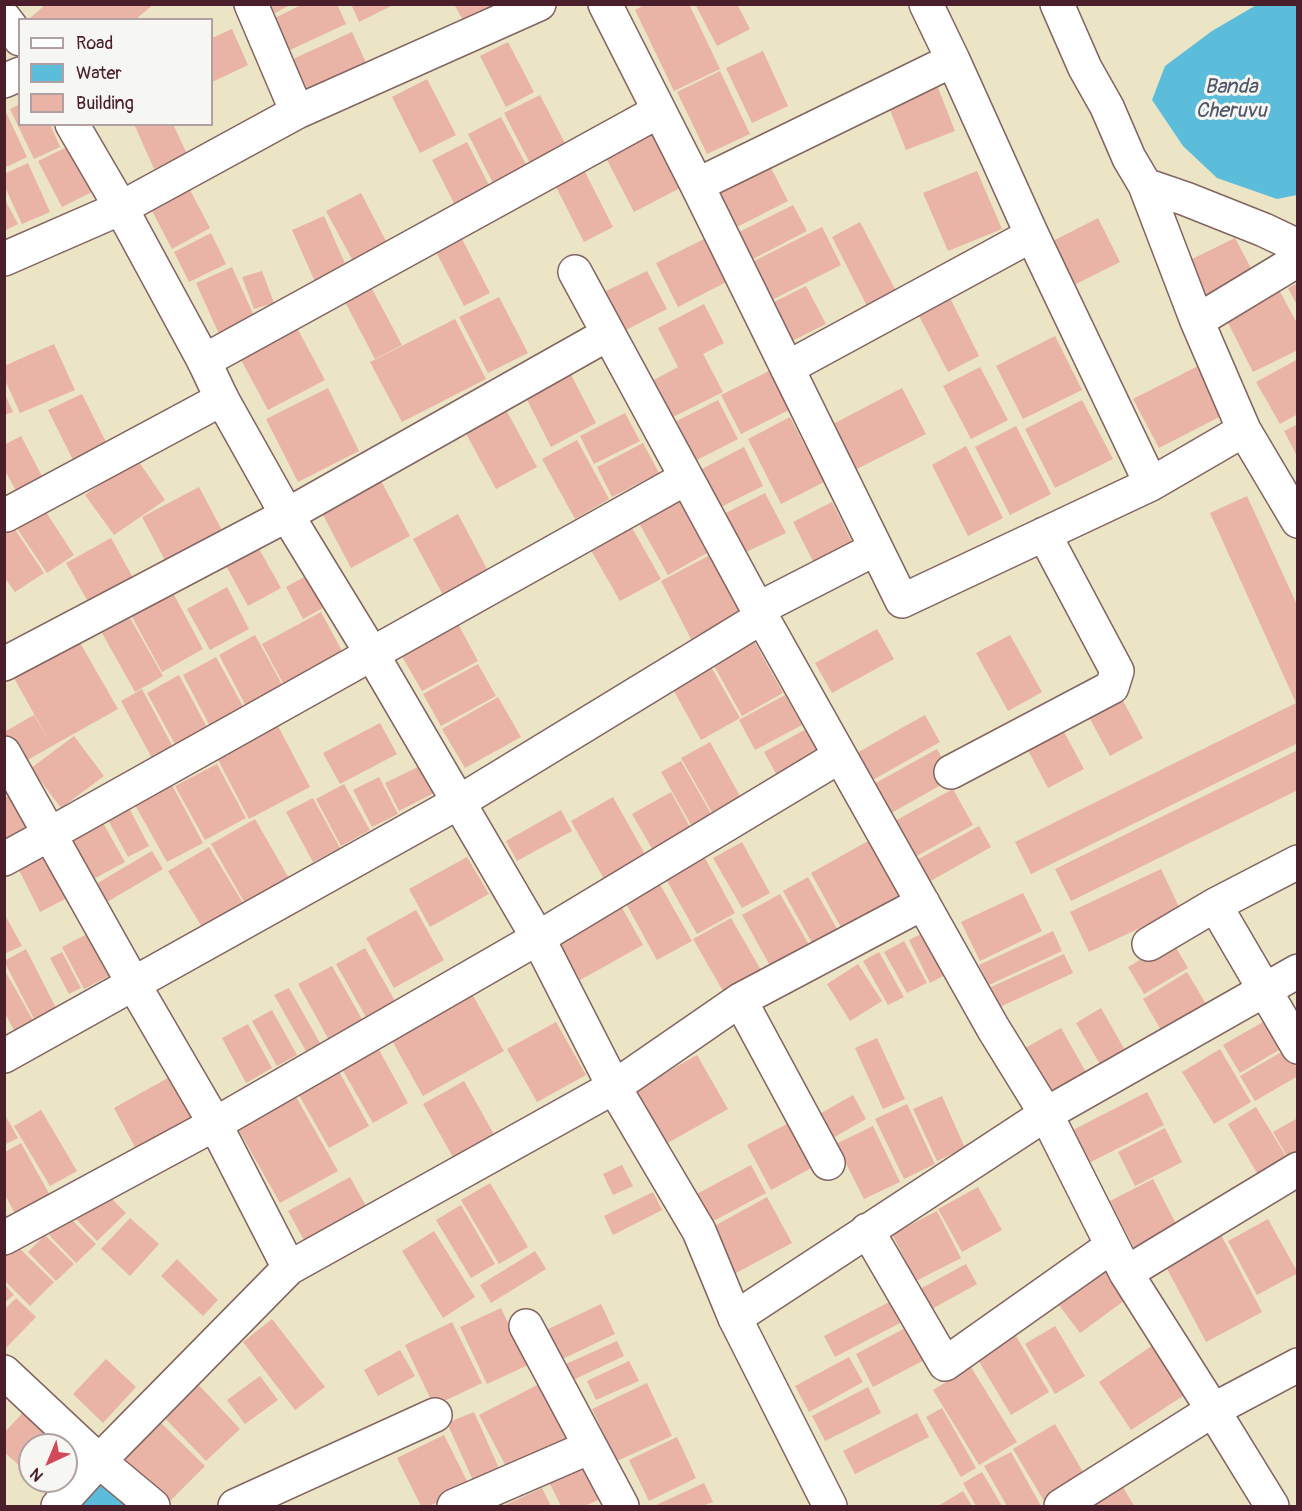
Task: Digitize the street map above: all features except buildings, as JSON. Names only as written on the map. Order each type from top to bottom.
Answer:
[{"type":"street","points":[[251,4],[297,112]]},
{"type":"street","points":[[4,259],[121,207],[297,112],[539,4]]},
{"type":"street","points":[[605,4],[697,184],[902,601],[1151,484],[1244,430]]},
{"type":"street","points":[[926,4],[1032,235],[1151,484]]},
{"type":"street","points":[[1057,4],[1085,68],[1107,107],[1129,158],[1145,186],[1197,321],[1244,430],[1298,520]]},
{"type":"street","points":[[4,18],[18,36]]},
{"type":"street","points":[[697,184],[953,60]]},
{"type":"street","points":[[4,81],[18,75]]},
{"type":"street","points":[[204,361],[659,111]]},
{"type":"street","points":[[73,126],[121,207],[286,515],[372,654],[538,938],[614,1087],[699,1231],[735,1318],[830,1506]]},
{"type":"street","points":[[1145,186],[1186,199],[1298,246]]},
{"type":"street","points":[[787,368],[1032,235]]},
{"type":"street","points":[[1197,321],[1298,260]]},
{"type":"street","points":[[575,272],[760,613],[993,1028],[1046,1114],[1119,1260],[1272,1506]]},
{"type":"street","points":[[4,664],[286,515],[608,334]]},
{"type":"street","points":[[6,515],[222,399]]},
{"type":"street","points":[[4,859],[687,478]]},
{"type":"street","points":[[951,772],[1112,687],[1117,671],[1044,534]]},
{"type":"street","points":[[4,1056],[459,802],[760,613],[876,549]]},
{"type":"street","points":[[4,753],[215,1124],[289,1268]]},
{"type":"street","points":[[4,1238],[215,1124],[538,938],[840,756]]},
{"type":"street","points":[[1149,944],[1215,905],[1298,862]]},
{"type":"street","points":[[58,1506],[99,1461],[289,1268],[614,1087],[740,1000],[923,903]]},
{"type":"street","points":[[1215,905],[1298,1047]]},
{"type":"street","points":[[735,1318],[1046,1114],[1298,971]]},
{"type":"street","points":[[740,1000],[828,1163]]},
{"type":"street","points":[[867,1230],[945,1364],[1119,1260],[1298,1169]]},
{"type":"street","points":[[526,1326],[622,1506]]},
{"type":"street","points":[[1061,1506],[1213,1410],[1298,1365]]},
{"type":"street","points":[[4,1372],[99,1461],[153,1506]]},
{"type":"street","points":[[235,1506],[435,1415]]},
{"type":"street","points":[[454,1506],[590,1447]]},
{"type":"water","name":"Banda Cheruvu","points":[[1258,4],[1297,5],[1297,195],[1277,199],[1217,178],[1183,146],[1152,100],[1165,66],[1212,31]]},
{"type":"water","points":[[98,1475],[127,1506],[70,1506]]}]
